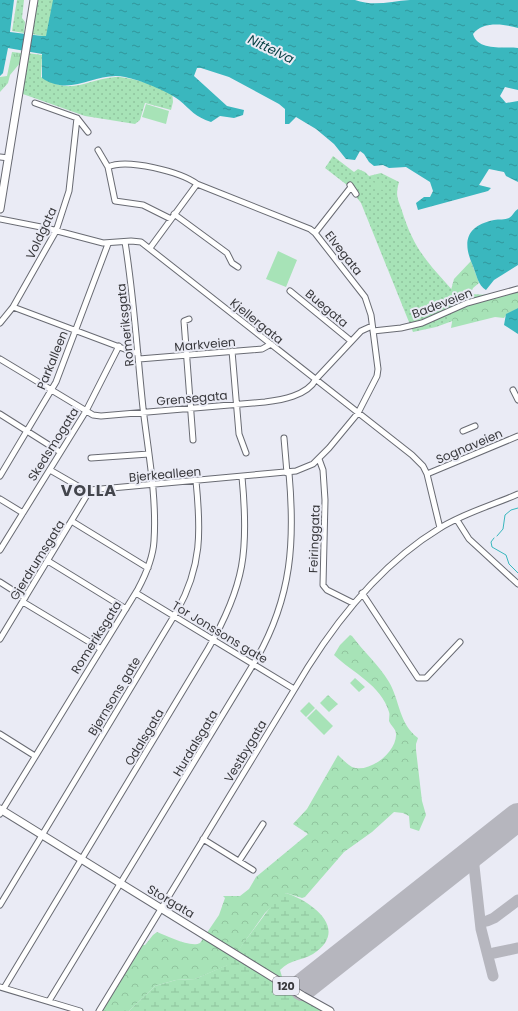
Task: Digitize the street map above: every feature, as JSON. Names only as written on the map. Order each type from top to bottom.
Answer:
[{"type":"main road","points":[[0,209],[34,0]]},
{"type":"main road","name":"Storgata","points":[[1,811],[297,993],[330,1011]]},
{"type":"street","points":[[35,103],[77,118],[88,132]]},
{"type":"street","name":"Voldgata","points":[[0,323],[13,307],[56,231],[69,191],[77,118]]},
{"type":"street","points":[[98,150],[108,167],[115,201],[143,205],[171,219]]},
{"type":"street","points":[[0,157],[9,158]]},
{"type":"street","name":"Elvegata","points":[[108,167],[113,165],[143,166],[164,171],[315,233],[365,297],[372,328],[378,369],[377,376],[358,413]]},
{"type":"street","points":[[150,248],[196,183],[198,177]]},
{"type":"street","points":[[315,233],[350,186],[356,194]]},
{"type":"street","points":[[174,214],[227,253],[232,263],[238,267]]},
{"type":"street","name":"Kjellergata","points":[[0,219],[108,244],[141,242],[150,248],[412,455],[423,466],[427,474],[440,528]]},
{"type":"street","name":"Romeriksgata","points":[[1,811],[136,593],[148,568],[154,542],[152,485],[139,356],[125,242]]},
{"type":"street","name":"Parkalleen","points":[[0,476],[52,391],[108,244]]},
{"type":"street","name":"Badeveien","points":[[372,328],[401,328],[422,323],[467,302],[518,289]]},
{"type":"street","name":"Buegata","points":[[290,291],[351,341]]},
{"type":"street","name":"Markveien","points":[[13,307],[76,329],[119,346],[139,356],[186,355],[262,349],[271,344]]},
{"type":"street","points":[[189,319],[184,321],[193,440]]},
{"type":"street","name":"Grensegata","points":[[0,360],[86,412],[101,416],[144,413],[288,398],[313,384],[361,331],[372,328]]},
{"type":"street","name":"Skedsmogata","points":[[0,550],[86,412],[119,346]]},
{"type":"street","points":[[232,351],[239,434],[246,453]]},
{"type":"street","points":[[513,390],[518,400]]},
{"type":"street","name":"Bjerkealleen","points":[[50,470],[82,489],[90,490],[288,473],[305,467],[319,459],[358,413]]},
{"type":"street","points":[[0,414],[60,452]]},
{"type":"street","points":[[463,431],[475,426]]},
{"type":"street","name":"Sognaveien","points":[[427,474],[518,436]]},
{"type":"street","points":[[284,438],[288,473]]},
{"type":"street","points":[[91,458],[149,454]]},
{"type":"street","name":"Feiringgata","points":[[319,459],[324,470],[325,500],[323,585],[327,590],[352,603]]},
{"type":"street","name":"Hurdalsgata","points":[[49,1001],[254,664],[274,623],[288,574],[292,531],[288,473]]},
{"type":"street","name":"Odalsgata","points":[[2,988],[214,640],[233,599],[243,562],[246,525],[242,477]]},
{"type":"street","name":"Bjørnsons gate","points":[[0,905],[188,591],[198,557],[200,532],[196,481]]},
{"type":"street","name":"Gjerdrumsgata","points":[[0,639],[90,490]]},
{"type":"street","name":"Vestbygata","points":[[99,1011],[294,689],[326,639],[352,603],[391,565],[440,528],[518,494]]},
{"type":"street","points":[[0,499],[23,513]]},
{"type":"street","points":[[457,520],[469,539],[518,584]]},
{"type":"street","points":[[72,522],[148,568]]},
{"type":"street","points":[[48,561],[126,609]]},
{"type":"street","points":[[0,582],[24,600],[101,649]]},
{"type":"street","name":"Tor Jonssons gate","points":[[136,593],[294,689]]},
{"type":"street","points":[[362,593],[418,678],[426,678],[460,642]]},
{"type":"street","points":[[0,734],[35,756]]},
{"type":"street","points":[[239,861],[263,824]]},
{"type":"street","points":[[203,839],[253,870]]},
{"type":"street","points":[[2,988],[80,1011]]},
{"type":"green space","points":[[17,0],[24,0],[22,18],[25,22],[24,33],[12,31]]},
{"type":"green space","points":[[37,0],[54,0],[48,37],[32,34]]},
{"type":"green space","points":[[12,52],[21,53],[20,63],[10,75],[8,83],[0,92],[0,77],[7,76]]},
{"type":"green space","points":[[27,53],[42,55],[41,77],[52,83],[70,86],[115,77],[136,80],[172,91],[173,102],[171,110],[145,103],[140,120],[135,124],[85,116],[20,93]]},
{"type":"green space","points":[[146,104],[169,111],[166,124],[142,117]]},
{"type":"green space","points":[[333,156],[354,172],[358,169],[365,172],[369,176],[381,173],[399,182],[397,191],[398,200],[407,225],[423,256],[455,293],[487,295],[488,308],[436,327],[413,332],[361,203],[347,185],[325,168]]},
{"type":"green space","points":[[376,179],[381,179],[382,184],[385,185],[384,190],[373,189],[372,182],[376,183]]},
{"type":"green space","points":[[278,251],[297,260],[286,287],[266,279]]},
{"type":"green space","points":[[471,261],[479,283],[473,288],[471,293],[475,296],[502,292],[518,286],[518,308],[507,314],[504,318],[495,317],[451,328],[454,310],[451,290],[454,279]]},
{"type":"green space","points":[[350,635],[376,664],[389,682],[393,689],[403,719],[418,738],[416,750],[422,801],[426,815],[419,831],[410,828],[409,816],[403,813],[394,812],[372,832],[344,852],[305,897],[302,898],[286,893],[265,913],[228,965],[195,979],[176,980],[155,986],[129,1011],[102,1011],[143,945],[145,945],[153,935],[157,932],[185,943],[200,943],[219,915],[225,898],[223,896],[240,896],[249,889],[256,877],[308,834],[293,824],[307,809],[338,755],[352,767],[359,768],[366,767],[381,760],[392,748],[395,741],[396,732],[389,721],[389,713],[380,694],[366,680],[341,662],[334,655],[340,645]]},
{"type":"green space","points":[[355,678],[365,687],[359,692],[350,683]]},
{"type":"green space","points":[[328,695],[338,704],[329,712],[320,703]]},
{"type":"green space","points":[[309,702],[315,708],[306,717],[300,711]]},
{"type":"green space","points":[[316,709],[333,726],[324,735],[307,718]]},
{"type":"green space","points":[[286,893],[307,903],[316,910],[324,918],[328,927],[328,936],[324,945],[313,954],[292,962],[280,970],[283,980],[324,1011],[129,1011],[155,986],[176,980],[195,979],[227,965],[278,897]]},
{"type":"water","name":"Nittelva","points":[[0,0],[14,0],[10,32],[46,36],[53,0],[355,0],[369,3],[382,3],[410,0],[518,0],[518,28],[506,25],[488,25],[477,30],[473,34],[480,44],[486,46],[518,48],[518,90],[505,87],[500,96],[506,103],[518,101],[518,182],[506,176],[504,172],[489,169],[479,185],[491,188],[488,191],[418,210],[416,203],[424,197],[430,197],[433,191],[430,182],[406,167],[389,168],[383,165],[374,166],[360,151],[355,160],[346,159],[334,144],[316,129],[296,117],[289,124],[285,124],[285,109],[279,104],[229,77],[201,68],[197,68],[194,76],[227,106],[244,110],[243,115],[234,118],[220,116],[211,122],[197,115],[168,93],[131,78],[114,76],[103,77],[73,85],[53,83],[42,78],[42,54],[8,48],[3,73],[0,76]]},
{"type":"water","points":[[518,209],[518,265],[494,280],[486,290],[479,282],[470,257],[467,242],[469,236],[477,226],[494,220],[509,218]]},
{"type":"water","points":[[518,308],[518,334],[504,325],[506,314]]},
{"type":"waterway","points":[[497,536],[503,529],[505,515],[511,510],[518,508]]},
{"type":"waterway","points":[[494,538],[491,542],[492,547],[506,555],[509,564],[518,573]]},
{"type":"taxiway","points":[[513,821],[518,819]]},
{"type":"taxiway","points":[[461,862],[467,860],[471,861],[474,866],[475,852],[480,847]]},
{"type":"taxiway","points":[[474,866],[481,929],[493,976]]},
{"type":"taxiway","points":[[487,921],[494,918],[518,900]]},
{"type":"taxiway","points":[[494,953],[518,948]]},
{"type":"runway","points":[[303,987],[518,817]]},
{"type":"district","name":"VOLLA","points":[[89,490]]}]
